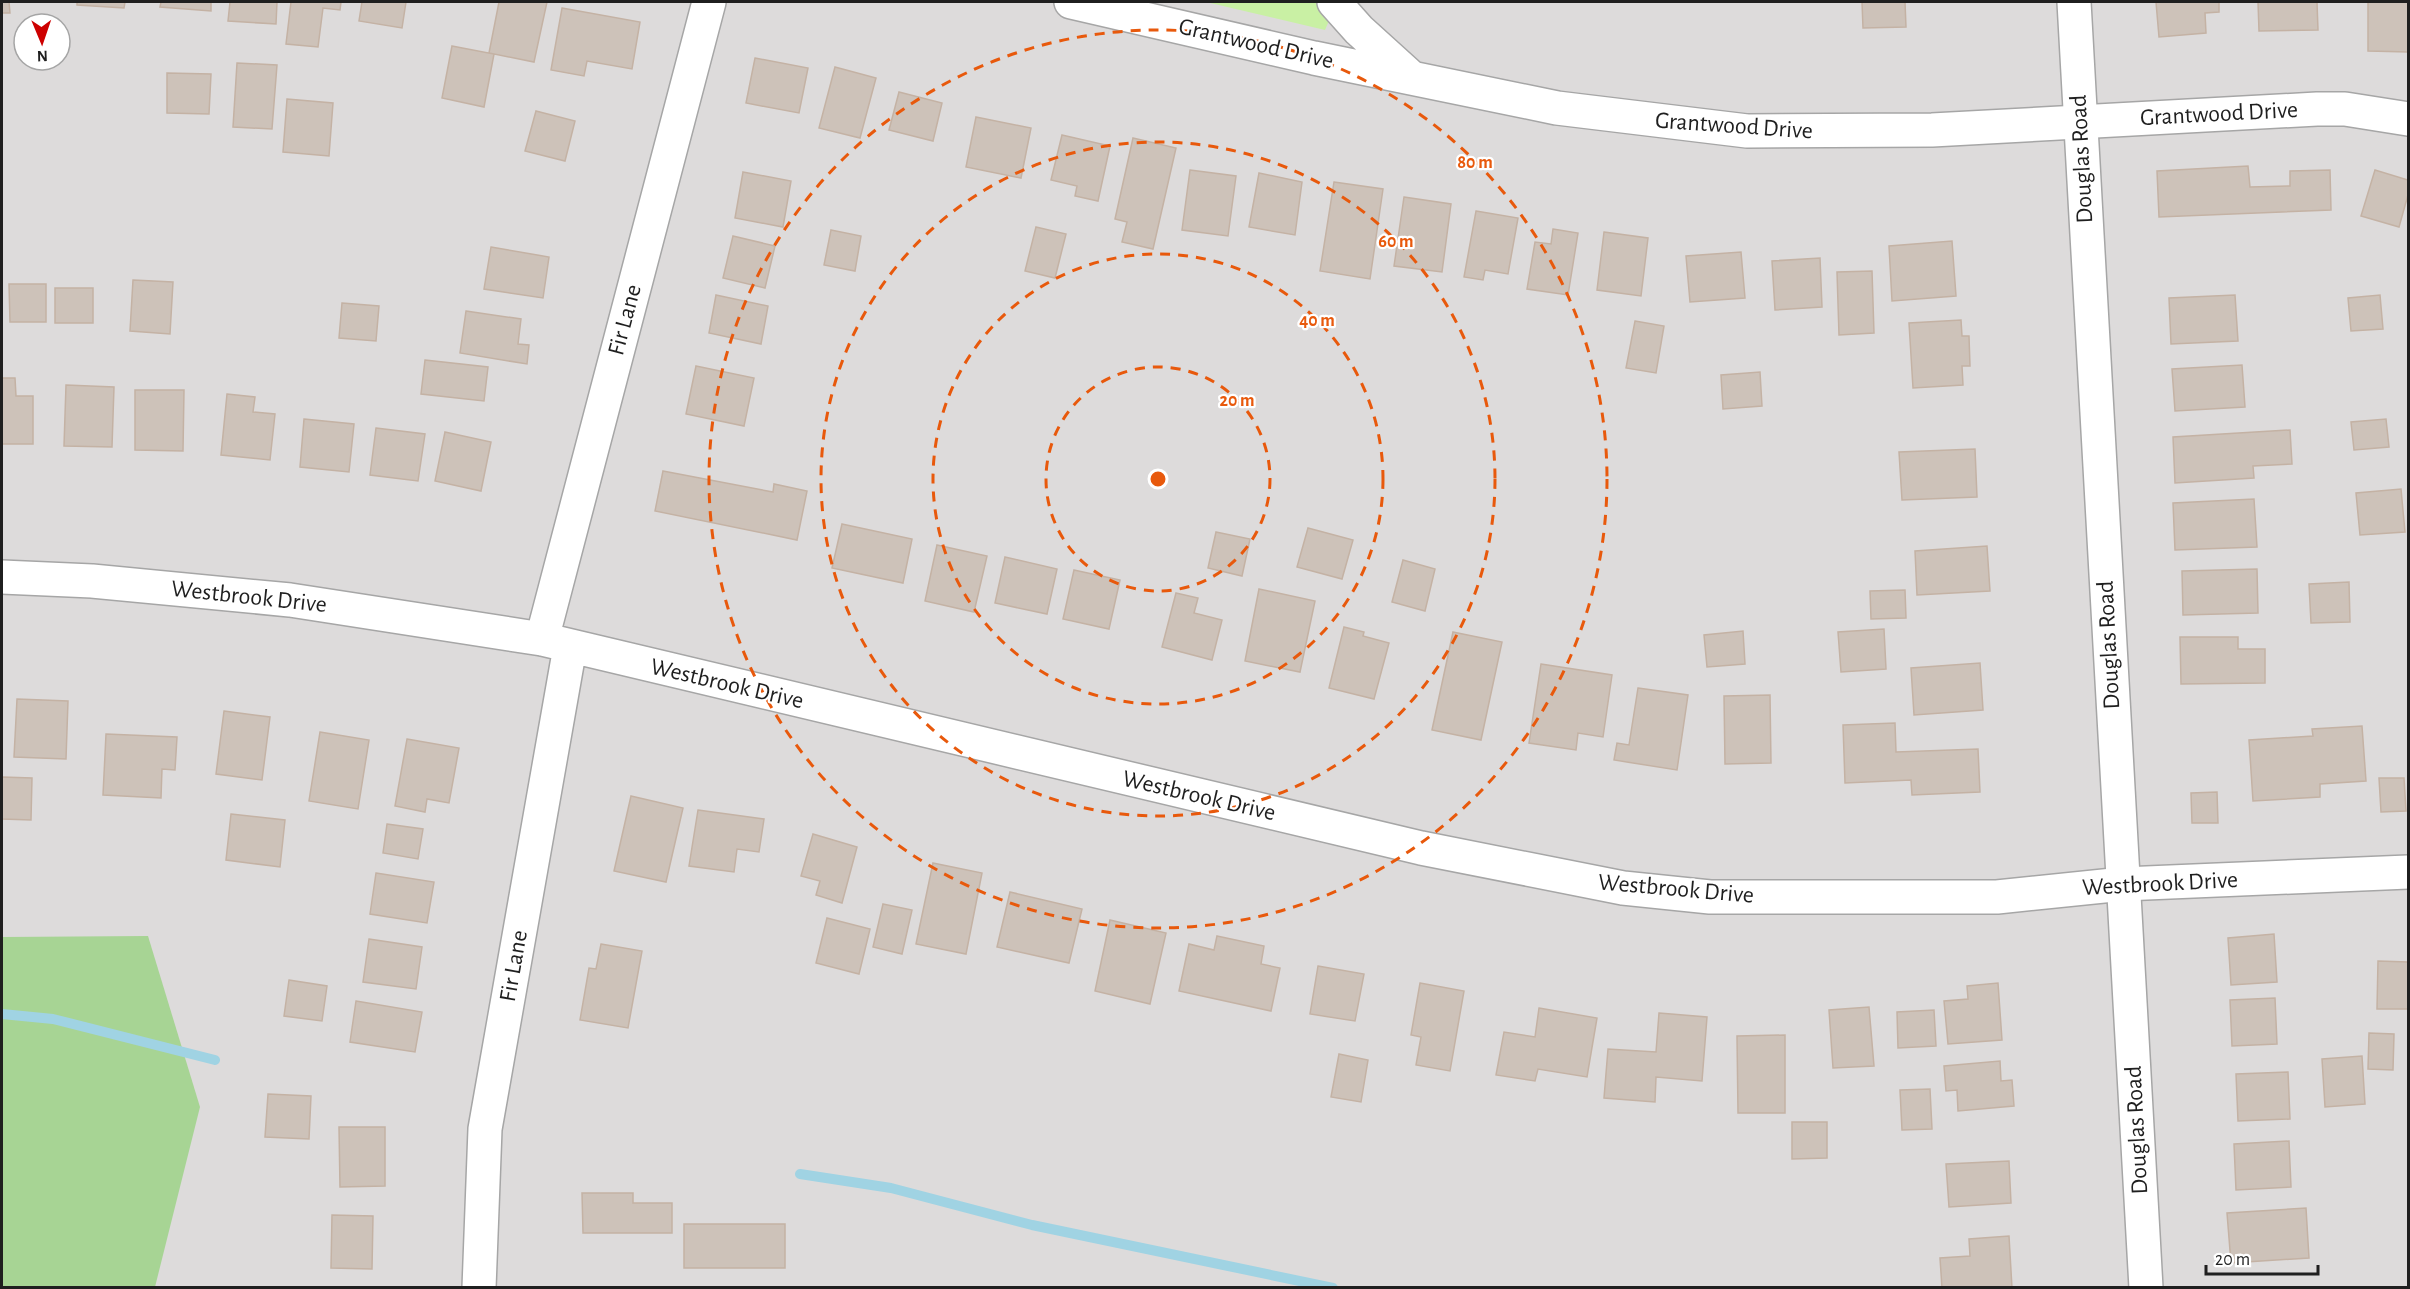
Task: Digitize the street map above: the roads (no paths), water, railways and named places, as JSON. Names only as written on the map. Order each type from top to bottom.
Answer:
[{"type":"street","name":"Fir Lane","points":[[479,1287],[485,1129],[556,643],[709,2]]},
{"type":"street","name":"Grantwood Drive","points":[[1071,2],[1412,79],[1557,108],[1747,130],[1932,130],[2318,109],[2345,109],[2409,119]]},
{"type":"street","points":[[1335,2],[1359,30],[1412,79]]},
{"type":"street","name":"Douglas Road","points":[[2074,2],[2146,1287]]},
{"type":"street","name":"Westbrook Drive","points":[[2,577],[92,581],[279,599],[556,643],[1420,848],[1623,888],[1710,897],[1997,897],[2123,884],[2409,872]]},
{"type":"waterway","points":[[2,1014],[53,1019],[215,1060]]},
{"type":"waterway","points":[[800,1174],[891,1188],[1032,1225],[1333,1288]]}]
